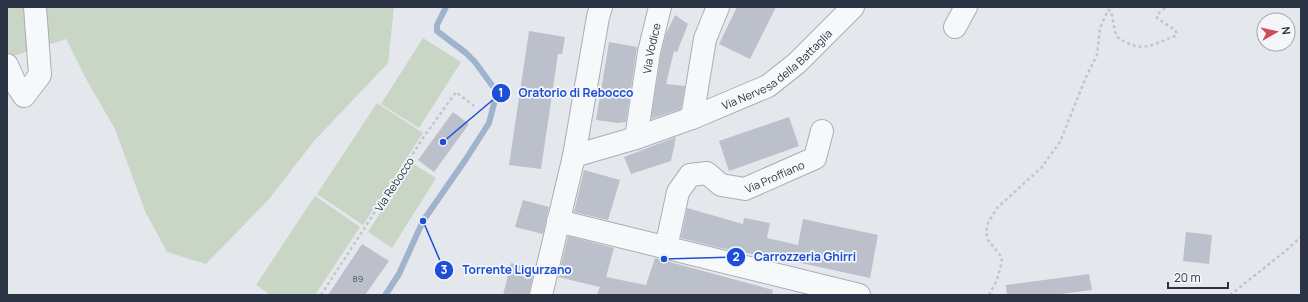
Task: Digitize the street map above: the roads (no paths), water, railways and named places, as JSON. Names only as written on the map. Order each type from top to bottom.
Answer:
[{"type":"street","points":[[7,65],[14,81],[24,96],[40,75],[35,7]]},
{"type":"street","points":[[541,295],[574,156],[601,7]]},
{"type":"street","name":"Via Vodice","points":[[636,138],[649,52],[660,7]]},
{"type":"street","points":[[692,118],[705,40],[718,7]]},
{"type":"street","name":"Via Nervesa della Battaglia","points":[[574,156],[636,138],[692,118],[768,86],[797,63],[853,7]]},
{"type":"street","points":[[955,27],[966,7]]},
{"type":"street","name":"Via Proffiano","points":[[666,248],[678,192],[690,176],[707,173],[721,185],[744,188],[815,158],[822,131]]},
{"type":"street","points":[[558,221],[859,295]]},
{"type":"waterway","points":[[386,294],[399,274],[423,221],[489,123],[497,92],[475,62],[466,53],[437,31],[437,25],[446,7]]},
{"type":"place","name":"Oratorio di Rebocco","points":[[443,142]]},
{"type":"place","name":"Torrente Ligurzano","points":[[423,221]]},
{"type":"place","name":"Carrozzeria Ghirri","points":[[664,259]]}]
